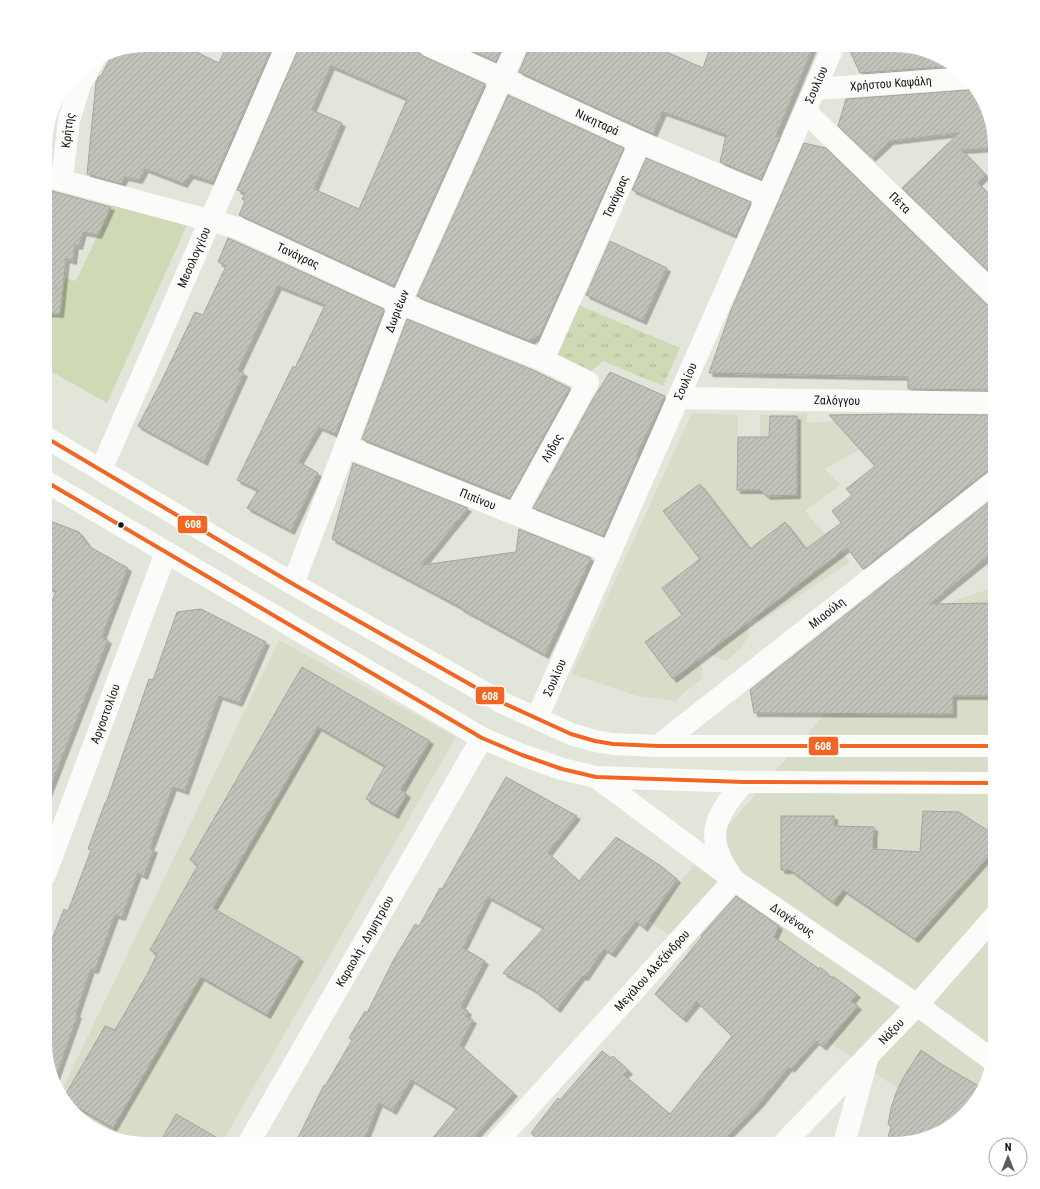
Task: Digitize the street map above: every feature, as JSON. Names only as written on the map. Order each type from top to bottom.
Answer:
[{"type":"street","name":"Μεσολογγίου","points":[[101,470],[284,52]]},
{"type":"street","name":"Νικηταρά","points":[[444,52],[640,142],[768,196]]},
{"type":"street","name":"Δωριέων","points":[[292,584],[400,303],[514,52]]},
{"type":"street","name":"Σουλίου","points":[[537,718],[831,52]]},
{"type":"street","name":"Κρήτης","points":[[54,177],[80,85],[87,73]]},
{"type":"street","name":"Χρήστου Καψάλη","points":[[815,89],[960,78]]},
{"type":"street","name":"Πέτα","points":[[805,111],[988,288]]},
{"type":"street","name":"Τανάγρας","points":[[543,360],[640,142]]},
{"type":"street","name":"Τανάγρας","points":[[54,177],[238,228],[400,303],[543,360],[588,382]]},
{"type":"street","name":"Λήδας","points":[[515,514],[588,382]]},
{"type":"street","name":"Ζαλόγγου","points":[[678,398],[988,403]]},
{"type":"street","points":[[52,441],[292,584],[503,703],[571,734],[595,741],[613,744],[658,746],[988,746]]},
{"type":"street","name":"Πιπίνου","points":[[346,446],[610,552]]},
{"type":"street","points":[[52,485],[482,738],[522,755],[562,769],[596,777],[744,782],[988,783]]},
{"type":"street","name":"Μιαούλη","points":[[658,746],[988,487]]},
{"type":"street","name":"Αργοστολίου","points":[[52,856],[166,552]]},
{"type":"street","name":"Καραολή - Δημητρίου","points":[[252,1137],[482,738]]},
{"type":"street","name":"Διογένους","points":[[596,777],[734,880],[917,1005],[987,1056]]},
{"type":"street","points":[[734,880],[720,861],[715,845],[716,826],[721,812],[728,800],[744,782]]},
{"type":"street","name":"Μεγάλου Αλεξάνδρου","points":[[501,1137],[734,880]]},
{"type":"street","name":"Νάξου","points":[[790,1137],[917,1005],[988,924]]},
{"type":"street","points":[[846,1137],[868,1056]]},
{"type":"shaded area","points":[[692,413],[738,415],[738,437],[760,437],[760,415],[807,413],[807,423],[834,421],[860,449],[825,469],[840,485],[805,511],[850,562],[760,622],[755,617],[747,623],[749,636],[740,649],[726,661],[708,653],[698,660],[703,669],[701,679],[675,701],[637,696],[572,674]]},
{"type":"shaded area","points":[[988,589],[988,1050],[983,1073],[978,1085],[965,1105],[946,1121],[647,920],[909,616]]},
{"type":"shaded area","points":[[279,640],[456,737],[225,1137],[146,1137],[121,1134],[104,1127],[79,1110],[63,1087]]},
{"type":"green space","points":[[112,205],[187,225],[107,403],[52,372],[52,275],[76,281]]},
{"type":"green space","points":[[579,305],[680,348],[663,386],[603,361],[589,373],[554,357]]},
{"type":"building","points":[[196,52],[219,63],[224,52],[270,52],[213,182],[190,175],[184,184],[145,169],[139,180],[125,177],[121,184],[87,174],[96,82],[99,76],[101,76],[110,59],[133,53]]},
{"type":"building","points":[[297,52],[418,52],[423,56],[485,84],[394,286],[239,215],[245,201],[242,199],[245,193],[237,190]],"holes":[[[331,66],[407,99],[359,209],[314,189],[342,123],[312,110]]]},
{"type":"building","points":[[474,52],[500,52],[496,62]]},
{"type":"building","points":[[527,52],[667,52],[703,68],[709,52],[811,52],[776,136],[780,137],[761,179],[720,162],[726,135],[663,112],[653,134],[519,72]]},
{"type":"building","points":[[850,52],[901,52],[930,59],[944,67],[860,73]]},
{"type":"building","points":[[969,90],[981,110],[988,139],[988,148],[962,150],[986,175],[978,183],[988,193],[988,271],[902,188],[959,133],[890,141],[872,158],[838,126],[846,99]]},
{"type":"building","points":[[508,95],[624,148],[540,335],[530,341],[417,296]]},
{"type":"building","points":[[804,143],[826,148],[988,305],[988,390],[908,389],[908,377],[709,373],[731,310]]},
{"type":"building","points":[[646,158],[751,202],[736,236],[632,190]]},
{"type":"building","points":[[52,191],[111,207],[98,235],[83,232],[79,246],[75,245],[73,261],[66,259],[60,314],[52,313]]},
{"type":"building","points":[[228,238],[384,309],[345,412],[335,434],[319,427],[299,462],[318,473],[291,531],[247,508],[258,490],[237,480],[293,366],[295,368],[325,305],[278,286],[238,370],[244,373],[204,462],[138,426],[195,312],[203,315],[226,266],[218,262]]},
{"type":"building","points":[[610,241],[667,268],[643,321],[586,295]]},
{"type":"building","points":[[407,319],[533,370],[570,388],[510,498],[362,439]]},
{"type":"building","points":[[610,372],[665,396],[637,454],[637,459],[603,536],[533,508],[593,399]]},
{"type":"building","points":[[829,415],[988,415],[988,471],[863,569],[847,548],[673,679],[645,642],[682,615],[662,588],[700,559],[663,511],[700,484],[750,549],[785,522],[806,549],[841,523],[832,511],[852,495],[846,489],[875,466]]},
{"type":"building","points":[[770,416],[797,416],[797,495],[767,496],[760,490],[737,490],[738,437],[769,437]]},
{"type":"building","points":[[353,463],[468,508],[422,565],[516,552],[519,529],[591,558],[545,655],[460,607],[332,539]]},
{"type":"building","points":[[988,503],[988,557],[930,604],[988,603],[988,696],[953,696],[953,714],[754,713],[750,690]]},
{"type":"building","points":[[52,522],[79,532],[90,547],[128,568],[102,637],[108,640],[52,783],[52,601],[56,591],[52,589]]},
{"type":"building","points":[[201,609],[266,642],[239,703],[219,696],[185,791],[173,787],[150,848],[154,849],[144,876],[138,873],[122,917],[115,915],[95,970],[91,969],[76,1014],[78,1015],[57,1073],[52,1050],[52,939],[64,909],[68,911],[91,850],[88,849],[106,803],[149,679],[153,680],[177,612]]},
{"type":"building","points":[[302,667],[430,741],[401,790],[407,794],[395,815],[366,799],[385,766],[318,727],[213,908],[300,958],[267,1015],[201,977],[113,1128],[76,1107],[67,1093],[105,1026],[115,1030],[148,973],[157,954],[150,950],[198,865],[190,860]]},
{"type":"building","points":[[506,777],[577,816],[548,853],[579,881],[616,837],[661,866],[677,879],[644,928],[636,921],[612,954],[604,949],[585,977],[582,976],[557,1009],[534,990],[503,973],[544,928],[488,897],[463,948],[485,961],[461,1007],[468,1011],[466,1016],[473,1020],[460,1045],[514,1093],[474,1137],[434,1137],[457,1108],[411,1080],[393,1111],[379,1103],[366,1137],[298,1137],[324,1085],[325,1086],[352,1040],[349,1038],[365,1011],[367,1013],[392,963],[415,924],[419,926],[440,888],[442,889]]},
{"type":"building","points":[[923,811],[959,812],[988,831],[988,857],[915,939],[843,890],[834,903],[790,870],[781,870],[781,816],[834,816],[834,826],[874,827],[873,849],[920,852]]},
{"type":"building","points":[[736,896],[779,926],[774,937],[819,969],[820,967],[831,977],[834,977],[857,994],[851,1001],[858,1006],[823,1047],[816,1041],[791,1069],[789,1067],[760,1103],[727,1137],[535,1137],[531,1133],[558,1098],[560,1100],[602,1051],[611,1058],[613,1056],[629,1071],[624,1075],[670,1114],[732,1036],[697,1002],[683,1019],[655,994],[702,937],[701,936]]},
{"type":"building","points":[[921,1050],[941,1064],[978,1085],[965,1105],[956,1114],[936,1127],[919,1134],[888,1137],[891,1127],[888,1124],[891,1108],[903,1078]]},
{"type":"building","points":[[176,1114],[216,1137],[163,1137]]},
{"type":"transit line","name":"608","points":[[52,441],[293,584],[503,703],[571,734],[595,741],[613,744],[658,746],[988,746]]},
{"type":"transit line","name":"608","points":[[52,485],[482,738],[522,755],[562,769],[596,777],[744,782],[988,783]]}]
